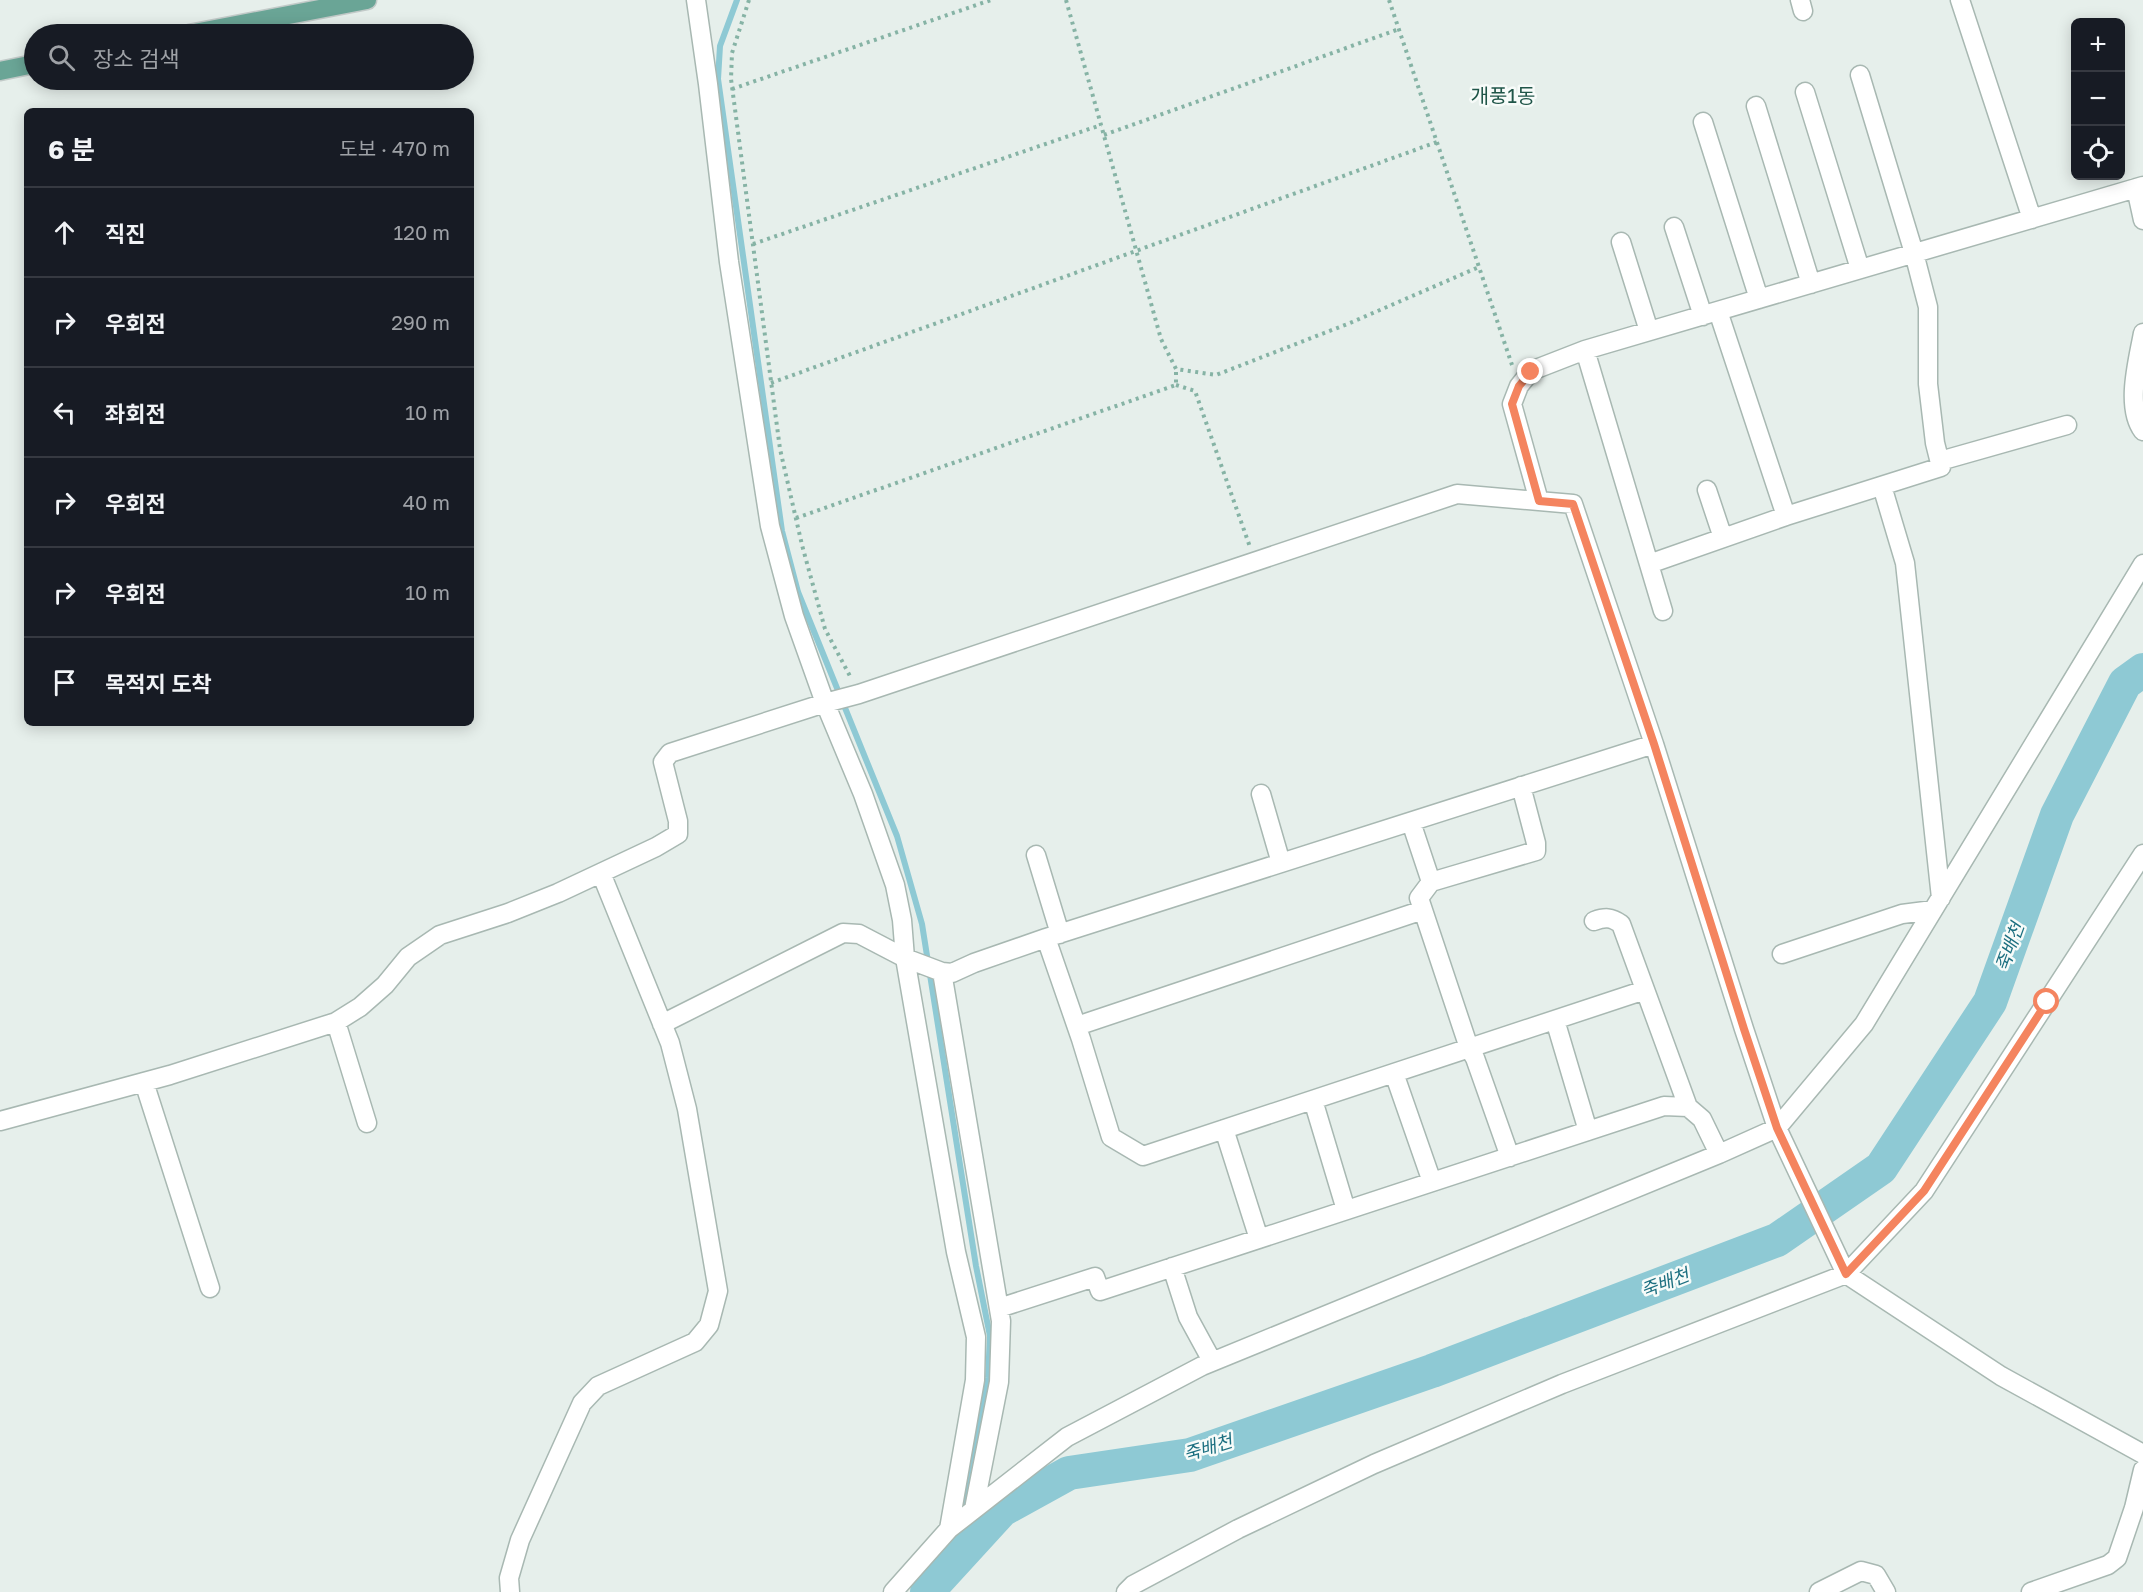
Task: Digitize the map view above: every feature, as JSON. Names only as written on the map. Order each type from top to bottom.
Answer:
[{"type":"main road","points":[[241,24],[367,0]]},
{"type":"main road","points":[[0,71],[24,66]]},
{"type":"street","points":[[696,0],[729,262],[770,526],[794,616],[895,885],[956,1252],[976,1337],[975,1380],[949,1528]]},
{"type":"street","points":[[1960,0],[2032,219]]},
{"type":"street","points":[[1860,75],[1928,307],[1928,384],[1935,443],[1940,464]]},
{"type":"street","points":[[1805,92],[1860,269]]},
{"type":"street","points":[[1756,106],[1811,284]]},
{"type":"street","points":[[1703,122],[1759,299]]},
{"type":"street","points":[[1539,501],[1512,404],[1519,386],[1531,372],[1585,350],[2139,187],[2143,220]]},
{"type":"street","points":[[1674,227],[1710,314],[1786,516]]},
{"type":"street","points":[[1621,242],[1649,331]]},
{"type":"street","points":[[2143,333],[2134,389],[2137,415],[2143,431]]},
{"type":"street","points":[[1585,350],[1663,611]]},
{"type":"street","points":[[1649,564],[1786,516],[1882,486],[1940,464],[2067,425]]},
{"type":"street","points":[[1882,486],[1905,563],[1937,904]]},
{"type":"street","points":[[1707,490],[1723,538]]},
{"type":"street","points":[[0,1121],[144,1082],[336,1022],[360,1007],[385,985],[408,957],[440,934],[508,913],[601,873],[678,834],[678,822],[663,762],[670,753],[855,696],[1457,494],[1573,504],[1654,744],[1777,1128],[1846,1274],[2001,1376],[2143,1454]]},
{"type":"street","points":[[893,1592],[949,1528],[1067,1437],[1212,1361],[1719,1154],[1777,1128],[1864,1024],[2143,564]]},
{"type":"street","points":[[662,1024],[843,933],[859,934],[908,959],[942,972],[952,973],[974,963],[1053,936],[1654,744]]},
{"type":"street","points":[[1431,882],[1536,851],[1521,786]]},
{"type":"street","points":[[1261,794],[1281,863]]},
{"type":"street","points":[[1411,822],[1431,882],[1421,904],[1469,1048],[1475,1058],[1510,1157]]},
{"type":"street","points":[[1125,1592],[1133,1585],[1238,1529],[1374,1464],[1562,1384],[1846,1274],[1924,1191],[2143,854]]},
{"type":"street","points":[[1036,855],[1053,936],[1077,1026],[1111,1137],[1143,1156],[1645,990]]},
{"type":"street","points":[[510,1592],[509,1578],[520,1540],[582,1403],[598,1386],[694,1342],[710,1325],[718,1291],[687,1109],[670,1043],[601,873]]},
{"type":"street","points":[[1077,1026],[1421,904]]},
{"type":"street","points":[[1782,954],[1937,904]]},
{"type":"street","points":[[1594,921],[1603,917],[1614,919],[1621,924],[1688,1107],[1702,1119],[1719,1154]]},
{"type":"street","points":[[942,972],[1002,1321],[999,1382],[974,1509]]},
{"type":"street","points":[[1555,1020],[1588,1131]]},
{"type":"street","points":[[336,1022],[367,1123]]},
{"type":"street","points":[[1394,1073],[1432,1182]]},
{"type":"street","points":[[144,1082],[210,1288]]},
{"type":"street","points":[[1313,1100],[1347,1210]]},
{"type":"street","points":[[999,1308],[1095,1277],[1100,1291],[1665,1106],[1688,1107]]},
{"type":"street","points":[[1224,1129],[1259,1239]]},
{"type":"street","points":[[1172,1267],[1188,1317],[1212,1361]]},
{"type":"street","points":[[2031,1592],[2108,1564],[2117,1558],[2139,1510],[2143,1470]]},
{"type":"street","points":[[1819,1592],[1861,1570],[1876,1575],[1886,1592]]},
{"type":"path","points":[[749,0],[732,53],[732,89],[780,449],[825,629],[855,696]]},
{"type":"path","points":[[732,89],[991,0]]},
{"type":"path","points":[[1066,0],[1161,339],[1176,369],[1176,385]]},
{"type":"path","points":[[1389,0],[1519,386]]},
{"type":"path","points":[[1104,135],[1399,29]]},
{"type":"path","points":[[753,244],[1101,125]]},
{"type":"path","points":[[771,383],[1437,142]]},
{"type":"path","points":[[1176,369],[1216,375],[1350,323],[1479,267]]},
{"type":"path","points":[[796,518],[1176,385],[1195,391],[1256,562]]},
{"type":"waterway","points":[[737,0],[720,46],[718,79],[782,531],[798,592],[897,836],[922,924],[976,1266],[990,1336],[988,1378],[962,1513]]},
{"type":"waterway","name":"죽배천","points":[[927,1592],[1002,1510],[1069,1473],[1190,1455],[1432,1371],[1777,1240],[1881,1168],[1990,1002],[2057,815],[2125,683],[2143,670]]},
{"type":"waterway","points":[[952,1565],[959,1526]]},
{"type":"district","name":"개풍1동","points":[[1503,96]]},
{"type":"route","points":[[1531,372],[1519,386],[1512,404],[1539,501],[1573,504],[1654,744],[1777,1128],[1846,1274],[1924,1191],[2047,1002]]}]
